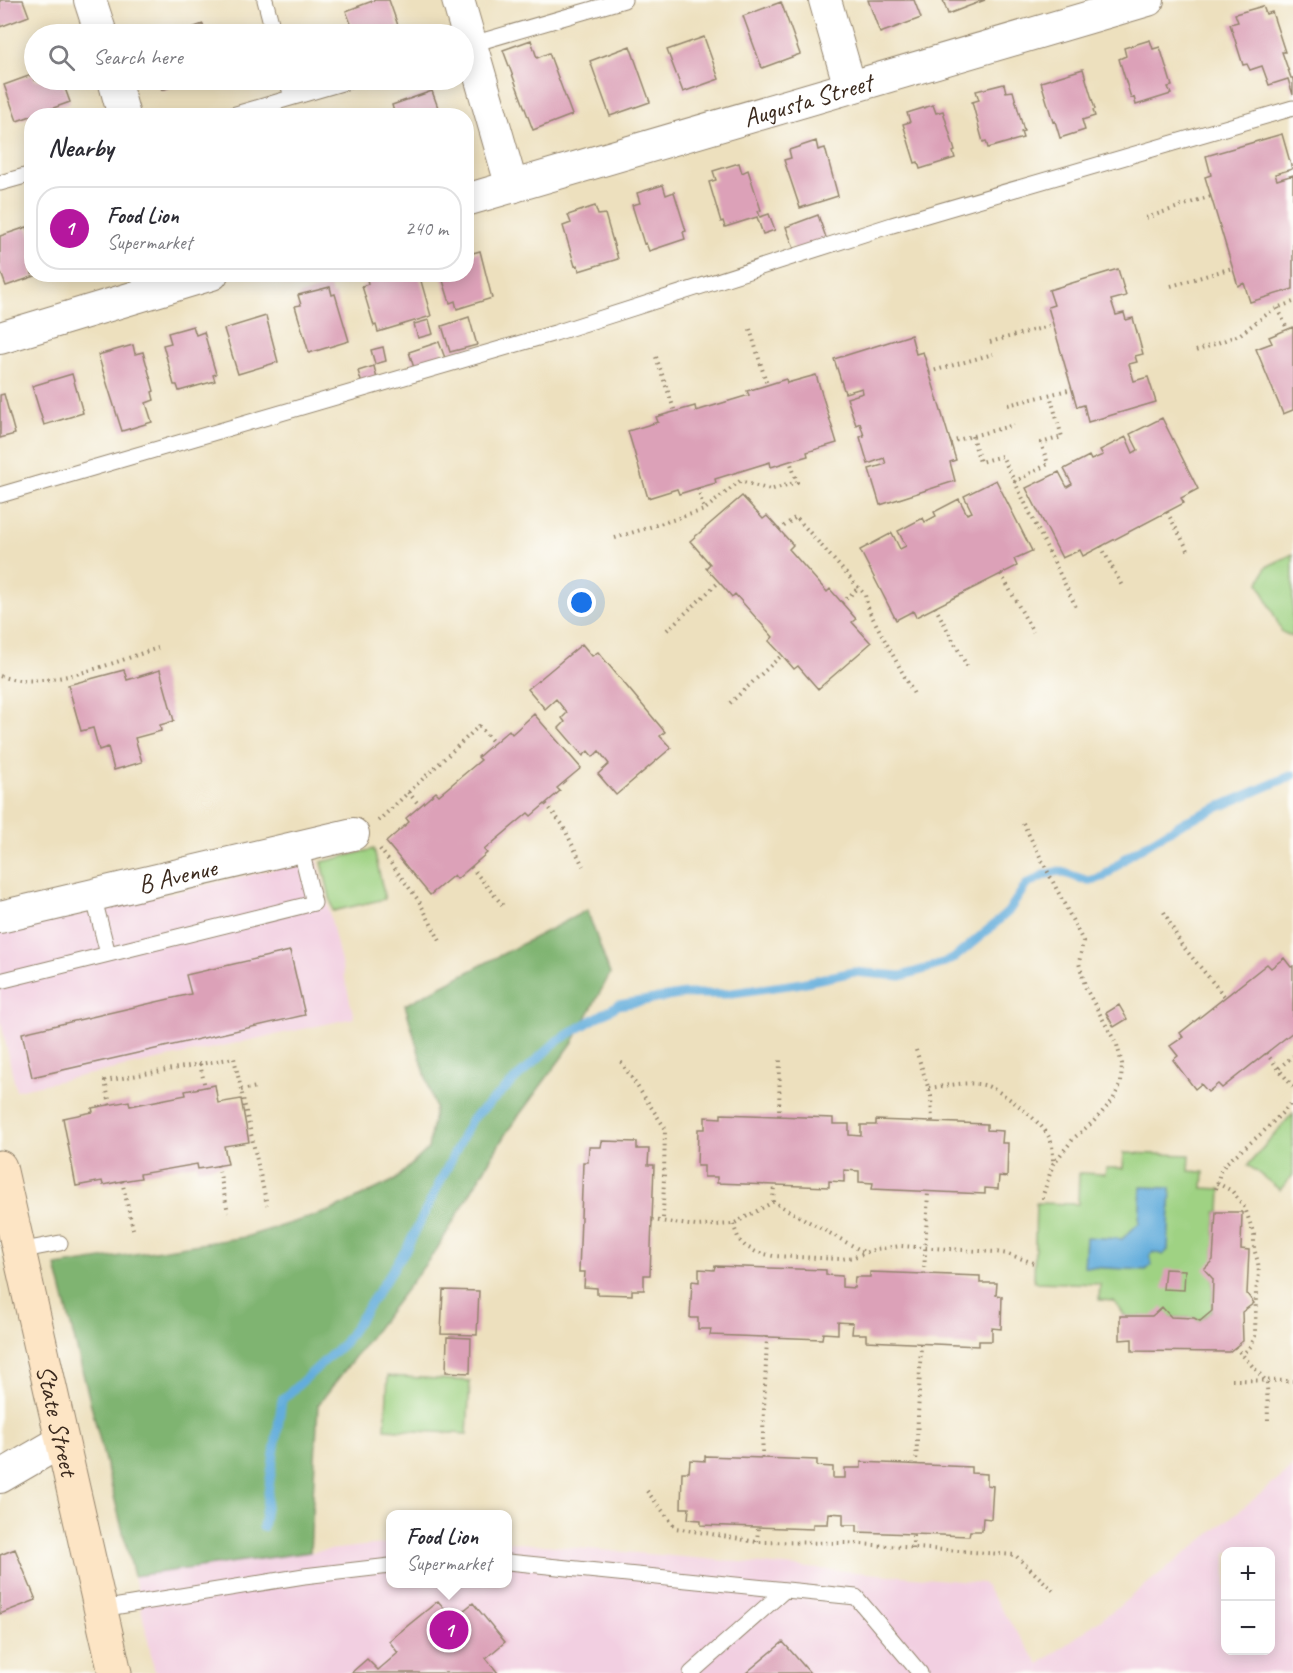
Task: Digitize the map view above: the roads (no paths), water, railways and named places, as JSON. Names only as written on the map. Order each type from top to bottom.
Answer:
[{"type":"main road","name":"State Street","points":[[0,1167],[115,1673]]},
{"type":"street","points":[[90,0],[97,24]]},
{"type":"street","points":[[458,0],[463,24]]},
{"type":"street","points":[[825,0],[850,87]]},
{"type":"street","name":"Augusta Street","points":[[474,198],[1148,0]]},
{"type":"street","points":[[474,68],[512,187]]},
{"type":"street","points":[[117,90],[122,108]]},
{"type":"street","points":[[0,338],[166,282]]},
{"type":"street","name":"B Avenue","points":[[0,917],[300,846],[369,833]]},
{"type":"street","points":[[0,1477],[62,1441]]},
{"type":"lane","points":[[265,0],[271,24]]},
{"type":"lane","points":[[474,44],[624,0]]},
{"type":"lane","points":[[290,90],[292,97]]},
{"type":"lane","points":[[256,108],[317,90]]},
{"type":"lane","points":[[0,495],[555,333],[892,225],[1293,108]]},
{"type":"lane","points":[[0,183],[24,176]]},
{"type":"lane","points":[[0,981],[314,903],[300,846]]},
{"type":"lane","points":[[93,895],[108,954]]},
{"type":"lane","points":[[19,1251],[60,1243]]},
{"type":"lane","points":[[512,1563],[856,1597],[920,1673]]},
{"type":"lane","points":[[101,1609],[304,1576],[386,1566]]},
{"type":"lane","points":[[691,1673],[785,1590]]},
{"type":"water","points":[[1141,1187],[1171,1188],[1168,1250],[1163,1255],[1154,1252],[1150,1255],[1152,1265],[1146,1270],[1084,1267],[1086,1237],[1122,1239],[1139,1223]]},
{"type":"waterway","points":[[263,1527],[282,1400],[344,1343],[407,1248],[471,1120],[557,1041],[618,1005],[685,994],[725,994],[796,984],[853,972],[901,976],[932,967],[953,959],[1008,912],[1026,885],[1044,875],[1059,871],[1088,881],[1103,877],[1128,856],[1184,822],[1293,775]]},
{"type":"place","name":"Food Lion","points":[[449,1630]]}]
